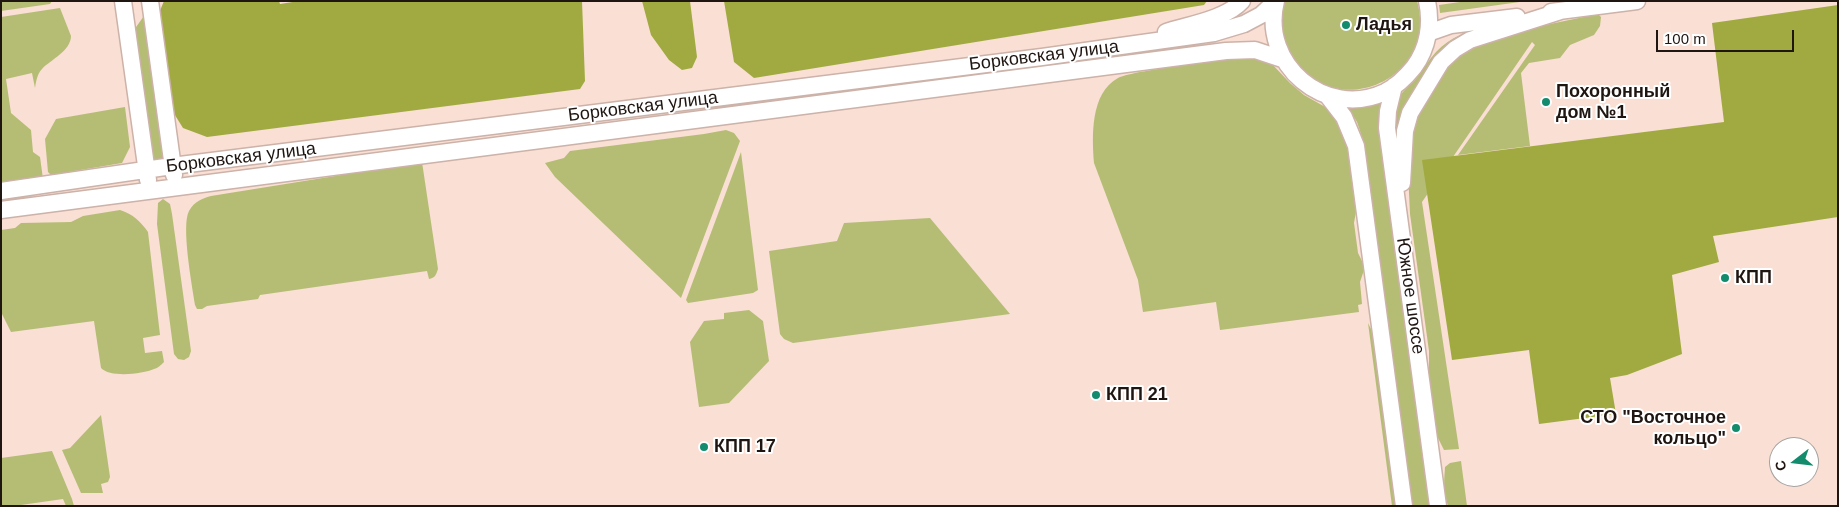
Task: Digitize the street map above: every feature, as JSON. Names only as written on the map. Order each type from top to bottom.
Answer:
[{"type":"main road","points":[[123,1],[150,191]]},
{"type":"main road","points":[[150,1],[175,187]]},
{"type":"main road","points":[[1113,47],[1220,16],[1242,1]]},
{"type":"main road","points":[[1276,1],[1273,17],[1274,30],[1282,59],[1306,85],[1327,95],[1340,98],[1361,98],[1385,92],[1406,76],[1420,59],[1428,33],[1427,1]]},
{"type":"main road","name":"Борковская улица","points":[[1,192],[172,166],[1214,33],[1244,24],[1261,15],[1276,1]]},
{"type":"main road","points":[[1428,33],[1451,25],[1637,1]]},
{"type":"main road","points":[[1404,255],[1401,209],[1405,131],[1410,113],[1429,80],[1441,62],[1470,40],[1561,11]]},
{"type":"main road","name":"Борковская улица","points":[[1,210],[1226,51],[1255,50],[1282,59]]},
{"type":"main road","name":"Южное шоссе","points":[[1394,86],[1388,111],[1387,128],[1438,506]]},
{"type":"main road","points":[[739,95],[741,115]]},
{"type":"main road","name":"Южное шоссе","points":[[1327,95],[1344,117],[1356,146],[1404,506]]},
{"type":"green space","points":[[1,1],[52,1],[50,4],[1,11]]},
{"type":"green space","points":[[164,1],[279,1],[280,4],[299,1],[582,1],[585,81],[580,89],[207,137],[183,128],[173,112],[159,13]]},
{"type":"green space","points":[[642,1],[690,1],[697,57],[692,68],[682,70],[669,60],[651,35]]},
{"type":"green space","points":[[724,1],[1207,1],[1204,5],[754,78],[734,62]]},
{"type":"green space","points":[[1283,1],[1417,1],[1420,28],[1413,52],[1399,70],[1379,83],[1357,89],[1333,88],[1311,77],[1292,57],[1282,32]]},
{"type":"green space","points":[[1467,1],[1527,1],[1440,13],[1439,5]]},
{"type":"green space","points":[[1838,5],[1838,217],[1713,236],[1719,262],[1672,275],[1682,354],[1627,375],[1610,378],[1616,414],[1539,424],[1529,350],[1452,360],[1422,160],[1724,122],[1712,23]]},
{"type":"green space","points":[[60,8],[71,36],[68,46],[40,71],[35,88],[32,73],[6,79],[11,113],[31,130],[33,152],[40,157],[43,179],[1,184],[1,17]]},
{"type":"green space","points":[[146,13],[163,156],[161,165],[153,164],[134,30]]},
{"type":"green space","points":[[1598,14],[1601,17],[1600,26],[1594,35],[1570,45],[1560,58],[1529,63],[1521,73],[1530,146],[1458,155],[1535,45],[1532,42],[1422,202],[1459,449],[1444,450],[1436,434],[1429,375],[1429,351],[1410,214],[1408,172],[1410,124],[1441,73],[1463,50],[1531,28]]},
{"type":"green space","points":[[1483,29],[1459,40],[1397,149],[1395,118],[1396,106],[1401,94],[1415,80],[1436,52],[1447,42],[1467,32]]},
{"type":"green space","points":[[1246,55],[1271,63],[1304,95],[1327,108],[1344,128],[1349,139],[1357,206],[1354,223],[1358,253],[1365,267],[1360,282],[1362,304],[1358,305],[1359,312],[1220,330],[1216,302],[1143,312],[1138,280],[1094,163],[1093,129],[1102,94],[1118,78],[1171,67],[1171,60]]},
{"type":"green space","points":[[1381,102],[1379,115],[1380,134],[1430,506],[1412,506],[1363,140],[1357,122],[1348,108],[1362,107]]},
{"type":"green space","points":[[125,107],[130,147],[122,163],[51,175],[48,172],[45,139],[56,119]]},
{"type":"green space","points":[[726,130],[734,133],[740,141],[681,298],[555,177],[545,163],[564,158],[570,151]]},
{"type":"green space","points":[[741,152],[758,290],[753,293],[688,303],[686,300]]},
{"type":"green space","points":[[422,162],[438,269],[433,278],[429,279],[427,271],[260,295],[258,299],[197,309],[190,270],[186,229],[189,211],[198,201],[211,196]]},
{"type":"green space","points":[[163,199],[170,204],[172,214],[191,351],[189,357],[184,360],[178,359],[174,354],[157,224],[158,203]]},
{"type":"green space","points":[[120,210],[136,219],[148,232],[160,335],[143,338],[145,353],[162,351],[164,362],[157,368],[135,374],[112,373],[101,368],[94,321],[11,332],[1,312],[1,230],[15,228],[21,223],[71,222],[83,216]]},
{"type":"green space","points":[[930,218],[1010,314],[793,343],[784,339],[780,334],[769,251],[837,241],[844,223]]},
{"type":"green space","points":[[749,310],[763,321],[769,361],[729,403],[699,407],[690,342],[704,321],[724,319],[724,313]]},
{"type":"green space","points":[[1368,323],[1375,337],[1398,506],[1392,506]]},
{"type":"green space","points":[[101,415],[110,477],[108,482],[101,484],[103,493],[81,493],[62,450],[70,448]]},
{"type":"green space","points":[[52,451],[74,506],[66,506],[63,499],[1,506],[1,458]]},
{"type":"green space","points":[[1461,461],[1467,506],[1448,506],[1444,486],[1445,467],[1450,463]]},
{"type":"place","name":"Ладья","points":[[1346,25]]},
{"type":"place","name":"Похоронный дом №1","points":[[1546,102]]},
{"type":"place","name":"КПП","points":[[1725,278]]},
{"type":"place","name":"КПП 21","points":[[1096,395]]},
{"type":"place","name":"СТО \"Восточное кольцо\"","points":[[1736,428]]},
{"type":"place","name":"КПП 17","points":[[704,447]]}]
